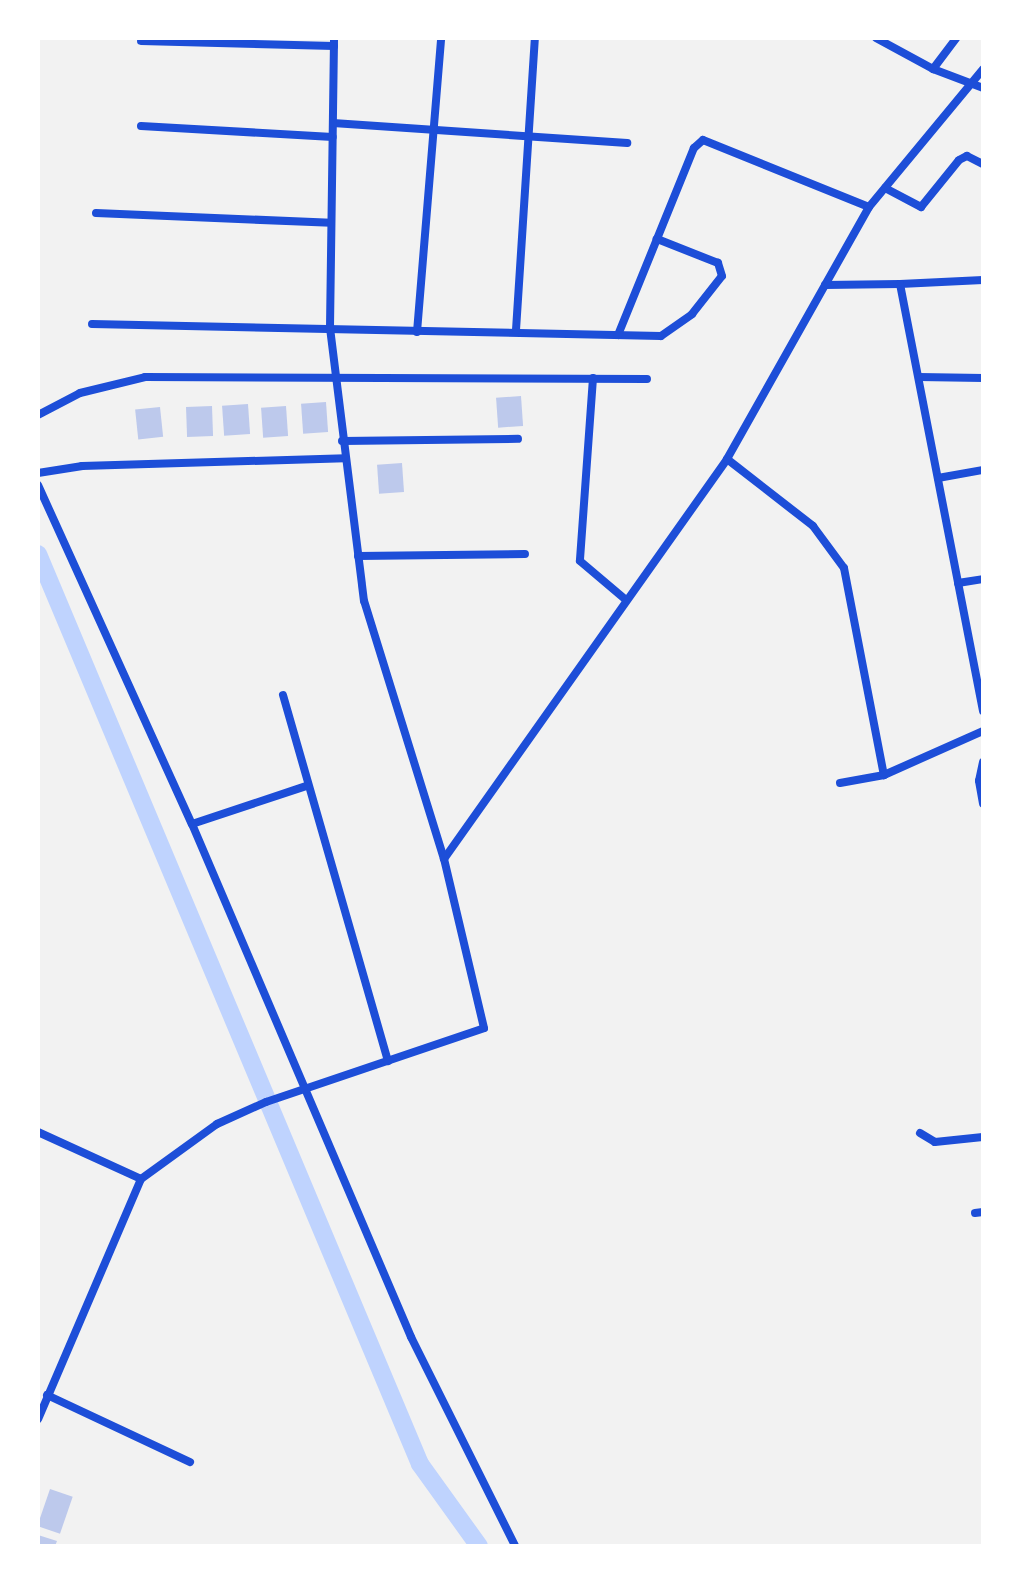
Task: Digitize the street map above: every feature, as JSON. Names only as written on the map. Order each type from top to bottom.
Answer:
[{"type":"street","points":[[417,332],[441,38]]},
{"type":"street","points":[[516,330],[535,38]]},
{"type":"street","points":[[876,38],[933,69],[983,88]]},
{"type":"street","points":[[933,69],[956,38]]},
{"type":"street","points":[[38,1419],[141,1179],[217,1124],[266,1102],[484,1028],[444,859],[364,601],[333,376],[330,327],[334,42],[141,41]]},
{"type":"street","points":[[444,859],[727,459],[869,207],[983,69]]},
{"type":"street","points":[[333,123],[627,143]]},
{"type":"street","points":[[141,126],[333,137]]},
{"type":"street","points":[[618,335],[694,148],[703,140],[869,207]]},
{"type":"street","points":[[885,188],[921,207],[959,160],[967,156],[983,164]]},
{"type":"street","points":[[96,213],[331,223]]},
{"type":"street","points":[[92,324],[330,327],[417,332],[516,330],[661,336],[692,314],[722,276],[718,263],[657,239]]},
{"type":"street","points":[[825,285],[983,280]]},
{"type":"street","points":[[900,284],[983,711]]},
{"type":"street","points":[[38,415],[80,393],[145,377],[647,379]]},
{"type":"street","points":[[919,377],[983,378]]},
{"type":"street","points":[[593,378],[580,561],[626,600]]},
{"type":"street","points":[[342,441],[518,439]]},
{"type":"street","points":[[38,473],[82,466],[345,458]]},
{"type":"street","points":[[727,459],[813,526],[844,568],[884,775]]},
{"type":"street","points":[[938,478],[983,470]]},
{"type":"street","points":[[38,485],[192,824],[411,1337],[515,1546]]},
{"type":"street","points":[[358,556],[525,554]]},
{"type":"street","points":[[958,583],[983,579]]},
{"type":"street","points":[[283,695],[306,786],[388,1061]]},
{"type":"street","points":[[840,783],[884,775],[983,731]]},
{"type":"street","points":[[983,762],[983,804]]},
{"type":"street","points":[[192,824],[306,786]]},
{"type":"street","points":[[38,1132],[141,1179]]},
{"type":"street","points":[[920,1133],[935,1142],[983,1137]]},
{"type":"street","points":[[47,1395],[190,1462]]},
{"type":"building","points":[[521,396],[523,426],[498,428],[496,398]]},
{"type":"building","points":[[326,402],[328,432],[303,434],[301,404]]},
{"type":"building","points":[[248,404],[250,434],[224,436],[222,406]]},
{"type":"building","points":[[212,406],[213,436],[187,437],[186,407]]},
{"type":"building","points":[[286,406],[288,436],[263,438],[261,408]]},
{"type":"building","points":[[160,407],[163,437],[138,439],[135,410]]},
{"type":"building","points":[[402,463],[404,492],[379,494],[377,465]]},
{"type":"building","points":[[50,1489],[73,1497],[60,1534],[38,1526]]},
{"type":"building","points":[[38,1535],[57,1541],[55,1546],[38,1546]]},
{"type":"waterway","points":[[38,554],[420,1464],[479,1546]]}]
